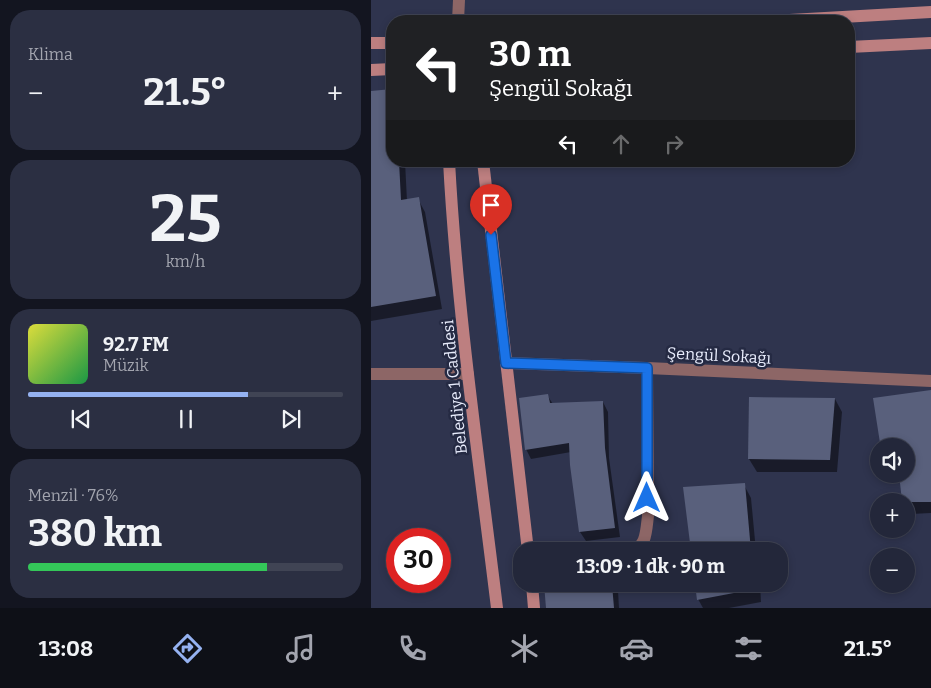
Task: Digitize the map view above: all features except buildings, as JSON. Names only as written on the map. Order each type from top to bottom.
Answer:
[{"type":"street","points":[[458,15],[459,0]]},
{"type":"street","points":[[855,16],[931,12]]},
{"type":"street","points":[[371,43],[386,43]]},
{"type":"street","points":[[855,47],[931,43]]},
{"type":"street","points":[[371,70],[386,70]]},
{"type":"street","name":"Belediye 1 Caddesi","points":[[449,167],[468,374],[497,608]]},
{"type":"street","points":[[484,167],[527,542]]},
{"type":"street","name":"Şengül Sokağı","points":[[506,363],[931,381]]},
{"type":"street","points":[[643,542],[645,540],[647,516],[647,368]]},
{"type":"street","points":[[371,374],[468,374]]},
{"type":"street","points":[[533,592],[534,608]]},
{"type":"route","points":[[491,235],[506,363],[647,368],[647,498]]}]
